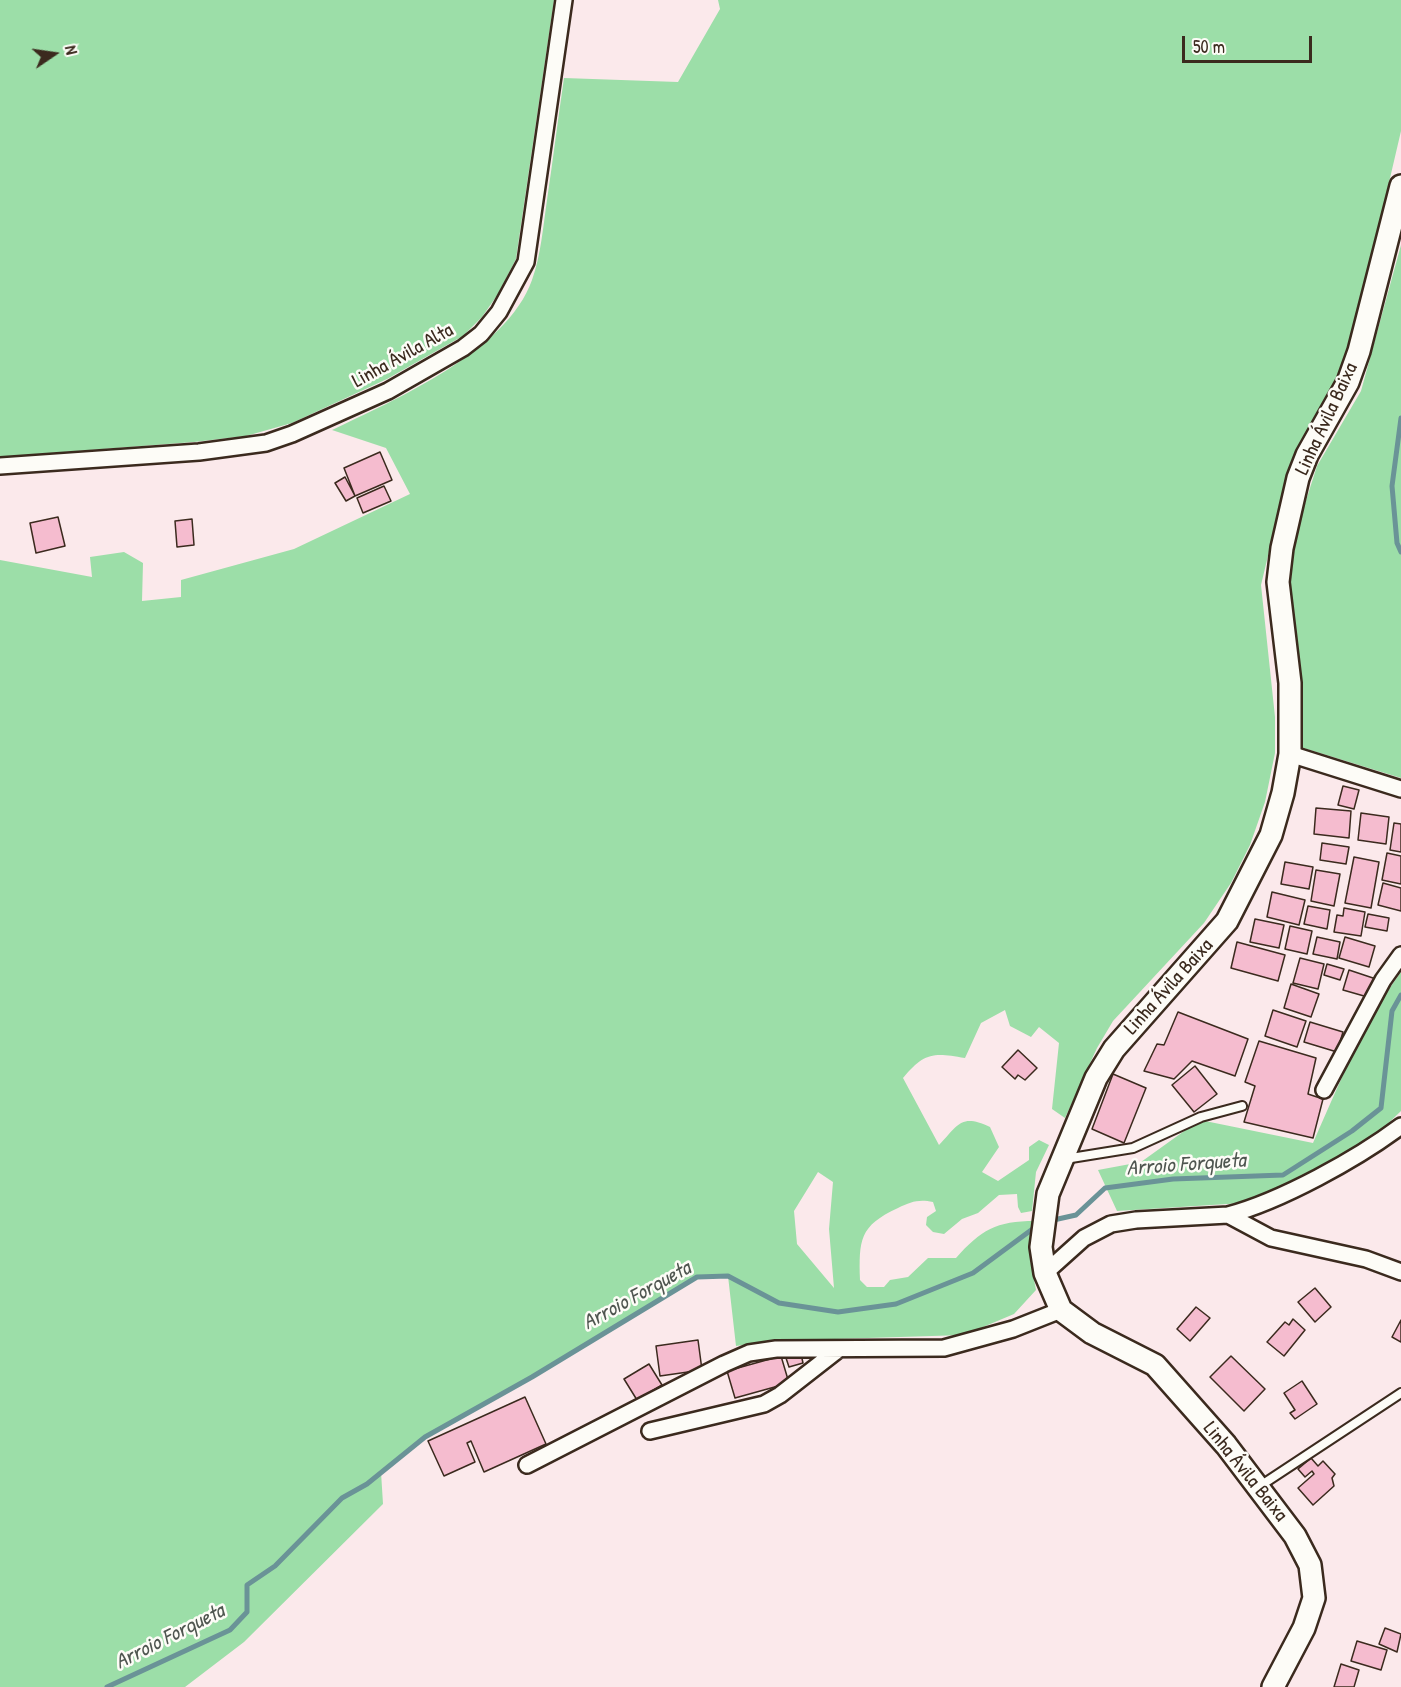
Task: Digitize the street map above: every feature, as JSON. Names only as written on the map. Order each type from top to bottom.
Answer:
[{"type":"street","name":"Linha Ávila Alta","points":[[0,466],[199,452],[266,442],[323,422],[388,391],[463,348],[481,334],[516,285],[526,262],[564,0]]},
{"type":"street","name":"Linha Ávila Baixa","points":[[1273,1687],[1304,1628],[1314,1598],[1310,1565],[1295,1536],[1259,1487],[1155,1365],[1092,1333],[1061,1310],[1045,1273],[1041,1247],[1048,1194],[1096,1078],[1114,1049],[1227,921],[1271,835],[1283,793],[1290,754],[1290,683],[1278,582],[1282,548],[1298,478],[1307,454],[1348,382],[1359,351],[1401,186]]},
{"type":"street","points":[[1290,754],[1401,789]]},
{"type":"street","points":[[1324,1090],[1383,980],[1401,955]]},
{"type":"street","points":[[1045,1273],[1084,1238],[1111,1224],[1136,1220],[1228,1215],[1260,1207],[1381,1141],[1401,1126]]},
{"type":"street","points":[[1228,1215],[1271,1238],[1366,1259],[1401,1272]]},
{"type":"street","points":[[527,1465],[696,1377],[749,1353],[776,1349],[944,1348],[1013,1329],[1061,1310]]},
{"type":"street","points":[[650,1431],[764,1404],[780,1395],[839,1349]]},
{"type":"lane","points":[[1061,1160],[1132,1148],[1201,1117],[1242,1106]]},
{"type":"lane","points":[[1259,1487],[1401,1393]]},
{"type":"green space","points":[[0,0],[554,0],[516,259],[498,294],[482,317],[463,336],[387,379],[292,423],[246,436],[0,457]]},
{"type":"green space","points":[[718,0],[1401,0],[1401,131],[1352,341],[1335,382],[1290,464],[1261,585],[1275,717],[1275,753],[1265,802],[1250,845],[1231,883],[1204,923],[1113,1021],[1097,1048],[1065,1118],[1052,1109],[1059,1043],[1039,1027],[1031,1037],[1010,1026],[1005,1010],[981,1023],[965,1058],[930,1056],[917,1063],[903,1078],[939,1145],[956,1127],[966,1121],[990,1127],[999,1147],[982,1172],[998,1181],[1029,1160],[1029,1147],[1039,1140],[1049,1145],[1036,1172],[1032,1211],[1021,1213],[1017,1194],[999,1195],[978,1213],[962,1219],[944,1234],[933,1232],[926,1225],[927,1217],[936,1211],[933,1202],[919,1201],[907,1204],[875,1221],[864,1236],[860,1254],[860,1280],[867,1287],[884,1287],[890,1280],[908,1277],[928,1258],[956,1258],[973,1240],[999,1225],[1035,1221],[1030,1259],[1036,1290],[1014,1314],[964,1335],[771,1341],[736,1346],[728,1276],[697,1277],[532,1377],[425,1437],[381,1472],[383,1504],[244,1642],[185,1687],[0,1687],[0,560],[92,577],[90,557],[124,552],[143,563],[142,601],[181,597],[181,580],[294,549],[410,494],[386,448],[332,430],[386,404],[446,370],[474,351],[499,329],[519,306],[532,280],[540,251],[564,78],[678,82],[720,9]],"holes":[[[818,1172],[833,1182],[829,1229],[834,1288],[797,1244],[794,1211]]]},
{"type":"green space","points":[[1401,245],[1401,778],[1297,746],[1300,706],[1290,591],[1294,538],[1317,466],[1361,391]]},
{"type":"green space","points":[[1401,972],[1401,1111],[1376,1135],[1259,1202],[1117,1211],[1098,1170],[1141,1162],[1187,1129],[1205,1121],[1313,1143],[1363,1033]]},
{"type":"building","points":[[380,452],[392,480],[355,496],[344,468]]},
{"type":"building","points":[[345,477],[355,496],[346,501],[335,483]]},
{"type":"building","points":[[384,486],[391,501],[363,513],[357,498]]},
{"type":"building","points":[[58,517],[65,546],[36,553],[30,523]]},
{"type":"building","points":[[192,519],[194,545],[177,547],[175,521]]},
{"type":"building","points":[[1343,786],[1359,790],[1354,809],[1338,805]]},
{"type":"building","points":[[1316,808],[1351,811],[1349,838],[1314,834]]},
{"type":"building","points":[[1361,813],[1389,817],[1386,844],[1358,840]]},
{"type":"building","points":[[1394,823],[1401,824],[1401,852],[1390,850]]},
{"type":"building","points":[[1322,843],[1349,847],[1346,864],[1320,860]]},
{"type":"building","points":[[1387,853],[1401,856],[1401,884],[1382,880]]},
{"type":"building","points":[[1354,857],[1379,862],[1371,908],[1345,903]]},
{"type":"building","points":[[1285,862],[1313,867],[1309,889],[1281,884]]},
{"type":"building","points":[[1316,870],[1340,874],[1334,906],[1311,901]]},
{"type":"building","points":[[1383,883],[1401,888],[1401,911],[1378,905]]},
{"type":"building","points":[[1272,892],[1305,900],[1299,925],[1267,917]]},
{"type":"building","points":[[1308,906],[1330,910],[1327,929],[1304,924]]},
{"type":"building","points":[[1344,908],[1365,912],[1361,936],[1334,932],[1337,915],[1343,916]]},
{"type":"building","points":[[1368,914],[1389,918],[1387,931],[1365,927]]},
{"type":"building","points":[[1255,919],[1284,925],[1279,948],[1250,942]]},
{"type":"building","points":[[1290,926],[1312,931],[1307,954],[1285,949]]},
{"type":"building","points":[[1317,937],[1340,942],[1337,959],[1313,954]]},
{"type":"building","points":[[1345,937],[1375,946],[1369,967],[1339,958]]},
{"type":"building","points":[[1237,942],[1285,955],[1278,981],[1231,968]]},
{"type":"building","points":[[1300,958],[1324,964],[1318,989],[1293,983]]},
{"type":"building","points":[[1327,964],[1344,969],[1340,980],[1324,975]]},
{"type":"building","points":[[1349,970],[1376,979],[1371,998],[1343,990]]},
{"type":"building","points":[[1291,984],[1319,994],[1311,1017],[1284,1008]]},
{"type":"building","points":[[1273,1010],[1306,1021],[1297,1047],[1265,1036]]},
{"type":"building","points":[[1178,1012],[1248,1039],[1235,1076],[1192,1061],[1174,1079],[1144,1071],[1157,1044],[1164,1045]]},
{"type":"building","points":[[1310,1022],[1343,1032],[1337,1052],[1304,1042]]},
{"type":"building","points":[[1259,1041],[1316,1058],[1308,1094],[1323,1099],[1313,1138],[1244,1122],[1255,1086],[1245,1082]]},
{"type":"building","points":[[1018,1050],[1037,1068],[1025,1080],[1018,1075],[1015,1079],[1002,1067]]},
{"type":"building","points":[[1195,1066],[1217,1094],[1194,1112],[1172,1085]]},
{"type":"building","points":[[1113,1074],[1146,1088],[1124,1143],[1092,1129]]},
{"type":"building","points":[[1315,1288],[1331,1307],[1315,1322],[1298,1302]]},
{"type":"building","points":[[1196,1307],[1210,1318],[1190,1341],[1177,1329]]},
{"type":"building","points":[[1293,1319],[1305,1330],[1284,1356],[1267,1342],[1285,1322],[1289,1325]]},
{"type":"building","points":[[1401,1320],[1401,1342],[1392,1337]]},
{"type":"building","points":[[698,1340],[702,1370],[660,1376],[656,1346]]},
{"type":"building","points":[[801,1354],[803,1363],[789,1367],[786,1358]]},
{"type":"building","points":[[781,1356],[789,1383],[735,1398],[727,1371]]},
{"type":"building","points":[[1231,1356],[1265,1389],[1244,1411],[1210,1377]]},
{"type":"building","points":[[649,1364],[662,1385],[637,1400],[624,1379]]},
{"type":"building","points":[[1302,1381],[1317,1404],[1295,1419],[1290,1413],[1295,1410],[1284,1393]]},
{"type":"building","points":[[525,1397],[546,1444],[484,1472],[471,1441],[467,1443],[475,1462],[444,1476],[428,1441]]},
{"type":"building","points":[[1311,1458],[1318,1466],[1323,1461],[1335,1474],[1332,1478],[1334,1486],[1313,1505],[1298,1488],[1314,1474],[1312,1471],[1305,1477],[1298,1469]]},
{"type":"building","points":[[1385,1628],[1401,1634],[1397,1652],[1379,1644]]},
{"type":"building","points":[[1357,1641],[1387,1650],[1381,1670],[1351,1661]]},
{"type":"building","points":[[1341,1664],[1359,1670],[1354,1687],[1334,1687]]},
{"type":"waterway","name":"Arroio Forqueta","points":[[1401,418],[1392,486],[1397,543],[1401,552]]},
{"type":"waterway","name":"Arroio Forqueta","points":[[1049,1221],[1076,1215],[1105,1188],[1173,1179],[1283,1175],[1352,1131],[1381,1108],[1392,1011],[1401,995]]},
{"type":"waterway","name":"Arroio Forqueta","points":[[107,1687],[230,1630],[247,1612],[247,1585],[275,1566],[342,1498],[367,1484],[425,1437],[532,1377],[697,1277],[728,1276],[779,1303],[838,1312],[896,1304],[973,1273],[1038,1225]]}]
